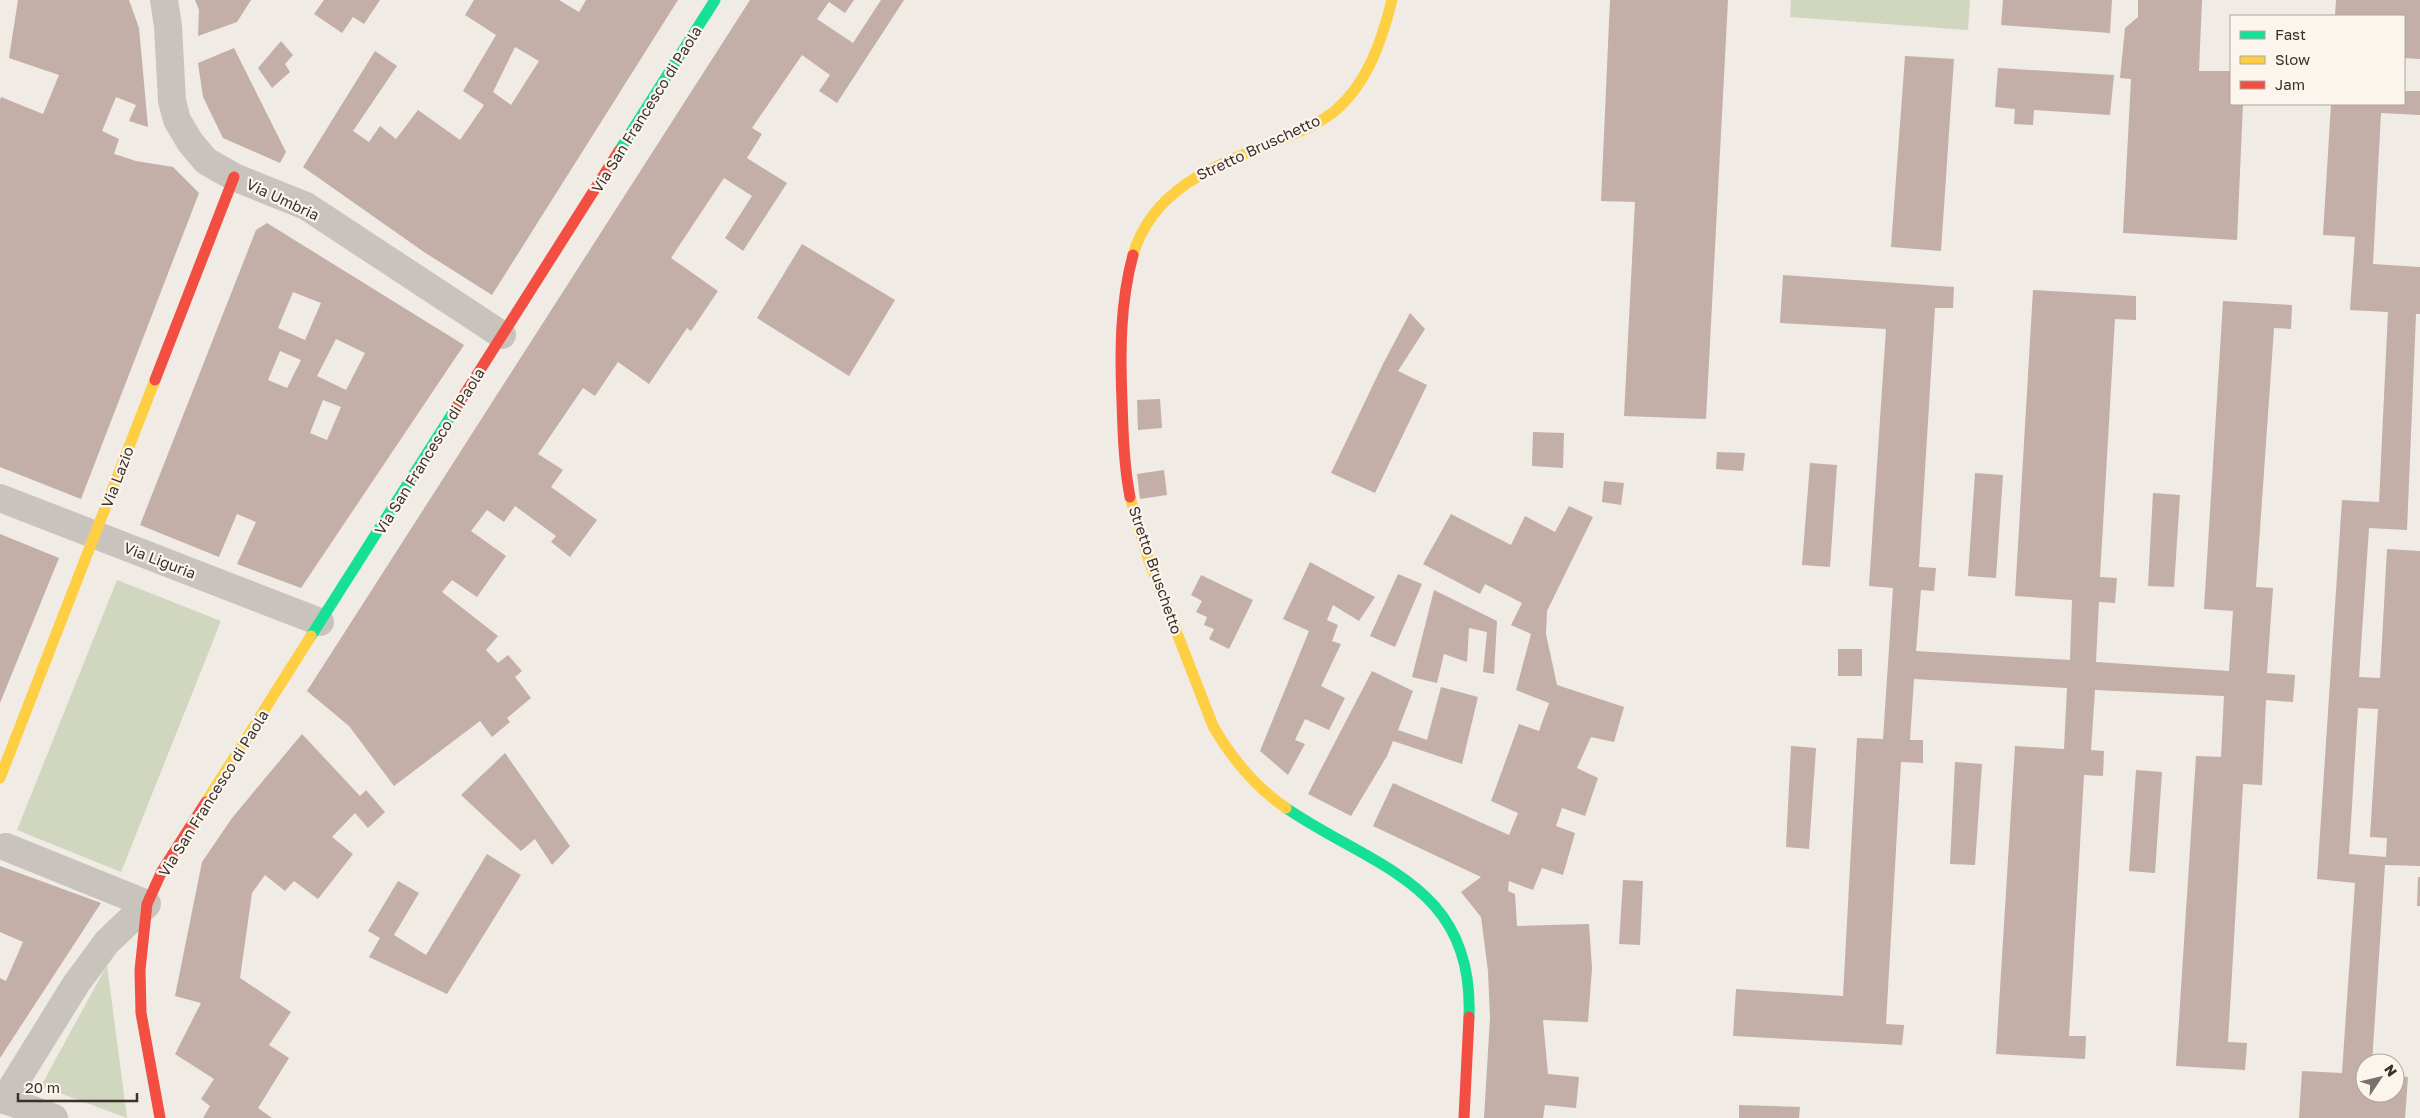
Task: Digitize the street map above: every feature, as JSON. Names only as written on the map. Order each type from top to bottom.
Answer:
[{"type":"street","name":"Via Umbria","points":[[164,0],[168,26],[172,101],[177,120],[190,142],[206,161],[234,177],[306,206],[502,335]]},
{"type":"street","name":"Via San Francesco di Paola","points":[[160,1118],[141,1013],[140,970],[147,904],[162,872],[715,0]]},
{"type":"street","name":"Stretto Bruschetto","points":[[1392,0],[1376,50],[1362,80],[1343,102],[1322,120],[1292,135],[1216,164],[1190,178],[1168,196],[1149,218],[1137,242],[1126,274],[1121,318],[1124,449],[1130,495],[1143,544],[1213,726],[1225,749],[1270,798],[1290,813],[1391,868],[1416,887],[1437,909],[1453,937],[1464,962],[1469,994],[1464,1118]]},
{"type":"street","name":"Via Lazio","points":[[0,778],[234,177]]},
{"type":"street","name":"Via Liguria","points":[[0,498],[320,622]]},
{"type":"street","points":[[6,847],[147,904]]},
{"type":"street","name":"Via San Francesco di Paola","points":[[2,1099],[76,984],[107,942],[147,904]]},
{"type":"street","points":[[2,1099],[54,1118]]},
{"type":"green space","points":[[1791,0],[1970,0],[1968,30],[1790,17]]},
{"type":"green space","points":[[117,580],[221,621],[121,872],[17,830]]},
{"type":"green space","points":[[107,965],[127,1118],[41,1086]]},
{"type":"building","points":[[18,0],[129,0],[139,28],[148,127],[129,121],[136,105],[116,97],[102,131],[119,139],[114,154],[136,161],[173,167],[199,193],[81,499],[0,467],[0,100],[1,97],[43,114],[59,75],[9,58]]},
{"type":"building","points":[[195,0],[251,0],[237,22],[198,36],[199,10]]},
{"type":"building","points":[[324,0],[380,0],[364,24],[353,17],[342,33],[314,14]]},
{"type":"building","points":[[474,0],[559,0],[579,12],[586,0],[678,0],[492,295],[424,252],[303,167],[375,51],[397,66],[353,131],[369,142],[380,126],[396,139],[418,110],[460,140],[484,105],[463,91],[496,35],[465,15]],"holes":[[[515,47],[539,61],[511,105],[493,92]]]},
{"type":"building","points":[[750,0],[854,0],[845,13],[829,2],[817,19],[853,43],[881,0],[904,0],[837,103],[819,91],[830,75],[802,55],[752,128],[762,134],[747,158],[787,183],[743,251],[725,238],[752,196],[724,178],[671,258],[718,291],[691,331],[687,328],[649,384],[618,362],[595,396],[583,388],[538,454],[563,470],[551,487],[597,520],[570,557],[551,542],[556,536],[515,506],[504,522],[487,510],[471,531],[506,556],[477,597],[452,580],[442,592],[498,636],[486,650],[498,663],[508,655],[522,671],[515,677],[531,698],[507,718],[510,722],[492,737],[480,721],[394,786],[349,726],[307,691]]},
{"type":"building","points":[[1610,0],[1728,0],[1706,419],[1624,416],[1635,202],[1601,201]]},
{"type":"building","points":[[2003,0],[2112,0],[2110,33],[2001,25]]},
{"type":"building","points":[[2138,0],[2202,0],[2199,71],[2230,71],[2230,105],[2243,105],[2237,240],[2123,233],[2131,79],[2120,78],[2125,28],[2138,17]]},
{"type":"building","points":[[2336,0],[2420,0],[2420,59],[2405,58],[2405,15],[2335,15]]},
{"type":"building","points":[[281,41],[293,55],[285,64],[290,72],[272,88],[258,68]]},
{"type":"building","points":[[234,48],[286,152],[280,163],[223,138],[203,97],[198,63]]},
{"type":"building","points":[[1905,56],[1954,59],[1941,251],[1891,247]]},
{"type":"building","points":[[1998,68],[2114,75],[2110,115],[2034,110],[2033,125],[2014,124],[2015,109],[1995,107]]},
{"type":"building","points":[[2405,91],[2420,91],[2420,115],[2381,113],[2373,264],[2420,267],[2420,314],[2416,314],[2407,530],[2369,528],[2359,677],[2380,678],[2387,549],[2420,551],[2420,866],[2385,865],[2373,1053],[2355,1053],[2355,1103],[2405,1103],[2405,1077],[2408,1077],[2405,1118],[2299,1118],[2302,1071],[2342,1073],[2355,883],[2317,879],[2342,500],[2379,502],[2388,312],[2350,310],[2355,237],[2323,235],[2331,105],[2405,105]],"holes":[[[2358,708],[2378,709],[2370,837],[2387,838],[2386,857],[2349,854]]]},
{"type":"building","points":[[267,223],[464,345],[301,588],[237,564],[256,522],[237,514],[219,557],[140,525],[256,230]],"holes":[[[293,292],[321,303],[305,340],[278,328]],[[336,339],[365,353],[346,390],[317,376]],[[280,351],[301,360],[287,388],[268,380]],[[323,400],[341,407],[327,440],[310,433]]]},
{"type":"building","points":[[802,244],[895,300],[849,376],[757,318]]},
{"type":"building","points":[[1783,275],[1954,287],[1953,308],[1935,308],[1919,567],[1936,568],[1934,591],[1921,590],[1916,651],[2070,660],[2072,600],[2015,596],[2033,290],[2136,296],[2136,320],[2115,319],[2100,577],[2117,578],[2115,603],[2099,602],[2096,662],[2229,671],[2233,611],[2204,609],[2223,301],[2292,305],[2291,329],[2274,328],[2256,587],[2273,588],[2267,673],[2295,675],[2293,702],[2266,700],[2262,785],[2243,784],[2228,1042],[2247,1043],[2245,1070],[2176,1066],[2196,756],[2221,757],[2224,696],[2095,690],[2091,750],[2104,751],[2103,776],[2084,775],[2069,1036],[2086,1036],[2085,1059],[1996,1054],[2015,746],[2064,749],[2067,688],[1914,679],[1910,740],[1923,740],[1923,763],[1901,762],[1886,1024],[1904,1025],[1902,1045],[1733,1036],[1736,989],[1843,996],[1857,738],[1883,739],[1893,588],[1869,586],[1886,329],[1780,323]]},
{"type":"building","points":[[1410,313],[1425,329],[1398,371],[1427,385],[1375,493],[1331,473],[1383,364]]},
{"type":"building","points":[[1160,399],[1162,428],[1138,430],[1137,400]]},
{"type":"building","points":[[1533,432],[1564,433],[1563,468],[1532,466]]},
{"type":"building","points":[[1717,452],[1745,453],[1743,471],[1716,469]]},
{"type":"building","points":[[1810,463],[1837,465],[1830,567],[1802,565]]},
{"type":"building","points":[[1164,470],[1167,495],[1140,499],[1137,474]]},
{"type":"building","points":[[1975,473],[2003,475],[1996,578],[1968,576]]},
{"type":"building","points":[[1604,481],[1624,483],[1621,505],[1602,502]]},
{"type":"building","points":[[2153,493],[2180,495],[2174,587],[2148,586]]},
{"type":"building","points":[[1569,506],[1593,517],[1547,611],[1546,634],[1557,685],[1624,707],[1614,742],[1591,737],[1577,768],[1598,778],[1585,816],[1562,808],[1556,826],[1575,833],[1563,875],[1542,868],[1533,890],[1509,881],[1508,891],[1515,894],[1517,926],[1589,924],[1592,968],[1588,1022],[1543,1020],[1548,1074],[1579,1077],[1576,1108],[1545,1105],[1543,1118],[1484,1118],[1490,1018],[1488,971],[1481,917],[1461,892],[1481,877],[1373,826],[1393,783],[1509,835],[1518,813],[1491,801],[1519,724],[1539,731],[1549,703],[1516,690],[1531,634],[1511,625],[1522,603],[1485,584],[1480,594],[1423,564],[1451,514],[1511,545],[1525,516],[1555,532]]},
{"type":"building","points":[[0,534],[59,558],[0,703]]},
{"type":"building","points":[[1310,562],[1375,597],[1359,621],[1333,605],[1327,620],[1338,625],[1332,641],[1341,644],[1321,686],[1345,698],[1329,730],[1305,719],[1295,740],[1305,744],[1288,775],[1260,751],[1309,631],[1283,619]]},
{"type":"building","points":[[1398,574],[1422,584],[1395,647],[1370,636]]},
{"type":"building","points":[[1201,575],[1253,600],[1229,649],[1209,639],[1214,629],[1204,625],[1207,617],[1196,612],[1202,601],[1191,595]]},
{"type":"building","points":[[1434,590],[1497,621],[1494,674],[1483,672],[1487,632],[1469,628],[1467,662],[1444,654],[1437,683],[1412,677]]},
{"type":"building","points":[[1838,649],[1862,649],[1862,676],[1838,676]]},
{"type":"building","points":[[1372,671],[1413,691],[1398,730],[1427,740],[1441,687],[1478,697],[1462,764],[1393,741],[1387,756],[1351,816],[1308,794]]},
{"type":"building","points":[[302,734],[360,796],[366,790],[385,812],[368,828],[355,813],[332,837],[353,854],[318,899],[294,881],[285,891],[265,875],[252,893],[240,978],[291,1012],[269,1045],[289,1058],[258,1108],[272,1118],[203,1118],[210,1106],[201,1099],[214,1079],[175,1054],[201,1003],[175,996],[202,862],[232,818]]},
{"type":"building","points":[[1791,746],[1816,748],[1809,849],[1786,847]]},
{"type":"building","points":[[505,753],[570,846],[552,865],[535,839],[521,851],[461,795]]},
{"type":"building","points":[[1955,762],[1982,764],[1975,865],[1950,864]]},
{"type":"building","points":[[2136,770],[2162,772],[2155,873],[2129,871]]},
{"type":"building","points":[[487,854],[521,875],[447,994],[369,957],[380,938],[368,931],[398,881],[419,893],[394,935],[426,955]]},
{"type":"building","points":[[0,866],[101,903],[0,1058],[0,978],[6,981],[23,942],[0,932]]},
{"type":"building","points":[[2418,877],[2420,877],[2420,906],[2417,906]]},
{"type":"building","points":[[1623,880],[1643,881],[1640,945],[1619,944]]},
{"type":"building","points":[[1739,1105],[1800,1107],[1799,1118],[1739,1118]]},
{"type":"traffic: fast","points":[[619,151],[715,0]]},
{"type":"traffic: fast","points":[[311,636],[454,411]]},
{"type":"traffic: fast","points":[[1286,808],[1319,829],[1384,865],[1412,885],[1436,908],[1455,937],[1466,972],[1469,1017]]},
{"type":"traffic: slow","points":[[1133,255],[1143,231],[1156,211],[1172,195],[1191,181],[1234,158],[1308,127],[1336,110],[1357,87],[1365,73],[1384,30],[1392,0]]},
{"type":"traffic: slow","points":[[0,778],[155,380]]},
{"type":"traffic: slow","points":[[1130,497],[1149,561],[1213,726],[1228,750],[1245,771],[1264,791],[1286,808]]},
{"type":"traffic: slow","points":[[206,802],[311,636]]},
{"type":"traffic: jam","points":[[454,411],[619,151]]},
{"type":"traffic: jam","points":[[155,380],[234,177]]},
{"type":"traffic: jam","points":[[1130,497],[1123,437],[1121,346],[1123,309],[1133,255]]},
{"type":"traffic: jam","points":[[160,1118],[141,1013],[140,970],[147,904],[162,871],[206,802]]},
{"type":"traffic: jam","points":[[1464,1118],[1469,1017]]}]
